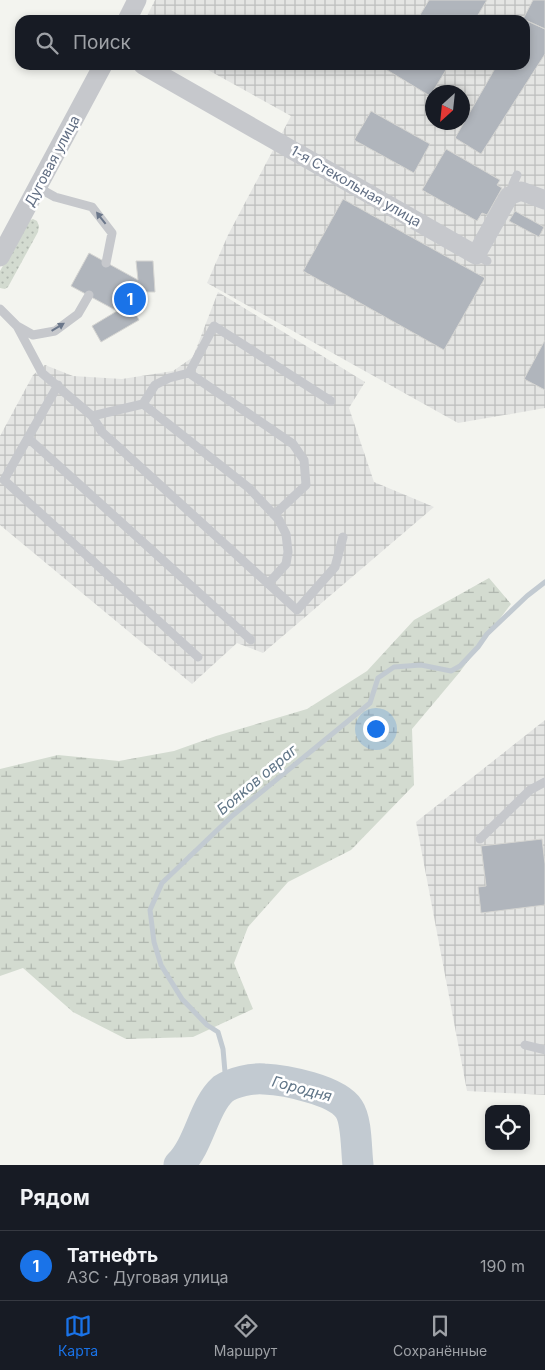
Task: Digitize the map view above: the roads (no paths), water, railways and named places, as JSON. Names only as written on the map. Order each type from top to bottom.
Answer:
[{"type":"street","points":[[129,15],[134,1]]},
{"type":"street","name":"Дуговая улица","points":[[0,257],[100,70]]},
{"type":"street","name":"1-я Стекольная улица","points":[[152,70],[482,258],[516,184],[521,191],[545,200]]},
{"type":"lane","points":[[37,187],[55,197],[92,208],[112,233],[106,262]]},
{"type":"lane","points":[[16,326],[33,335],[55,331],[78,314],[89,295]]},
{"type":"lane","points":[[0,309],[16,326],[42,373],[92,416],[102,432],[297,610],[335,567],[343,537]]},
{"type":"lane","points":[[189,374],[214,326],[331,401]]},
{"type":"lane","points":[[92,416],[143,404],[155,385],[169,378],[189,374],[293,444],[304,460],[306,485],[274,515]]},
{"type":"lane","points":[[58,385],[4,480],[198,657]]},
{"type":"lane","points":[[143,404],[249,488],[274,515],[286,534],[288,552],[286,564],[268,584]]},
{"type":"lane","points":[[28,438],[251,640]]},
{"type":"lane","points":[[480,839],[530,790],[545,782]]},
{"type":"lane","points":[[525,1045],[545,1050]]},
{"type":"waterway","name":"Бояков овраг","points":[[231,1086],[225,1072],[223,1049],[218,1032],[207,1025],[182,999],[161,965],[154,942],[150,910],[162,883],[232,816],[370,703],[378,678],[394,667],[421,665],[451,671],[460,666],[478,647],[487,634],[527,596],[545,582]]},
{"type":"waterway","name":"Городня","points":[[179,1165],[192,1147],[211,1106],[223,1089],[237,1082],[259,1079],[284,1081],[310,1087],[334,1096],[343,1102],[352,1114],[354,1121],[358,1165]]},
{"type":"place","name":"Татнефть","points":[[130,299]]}]
